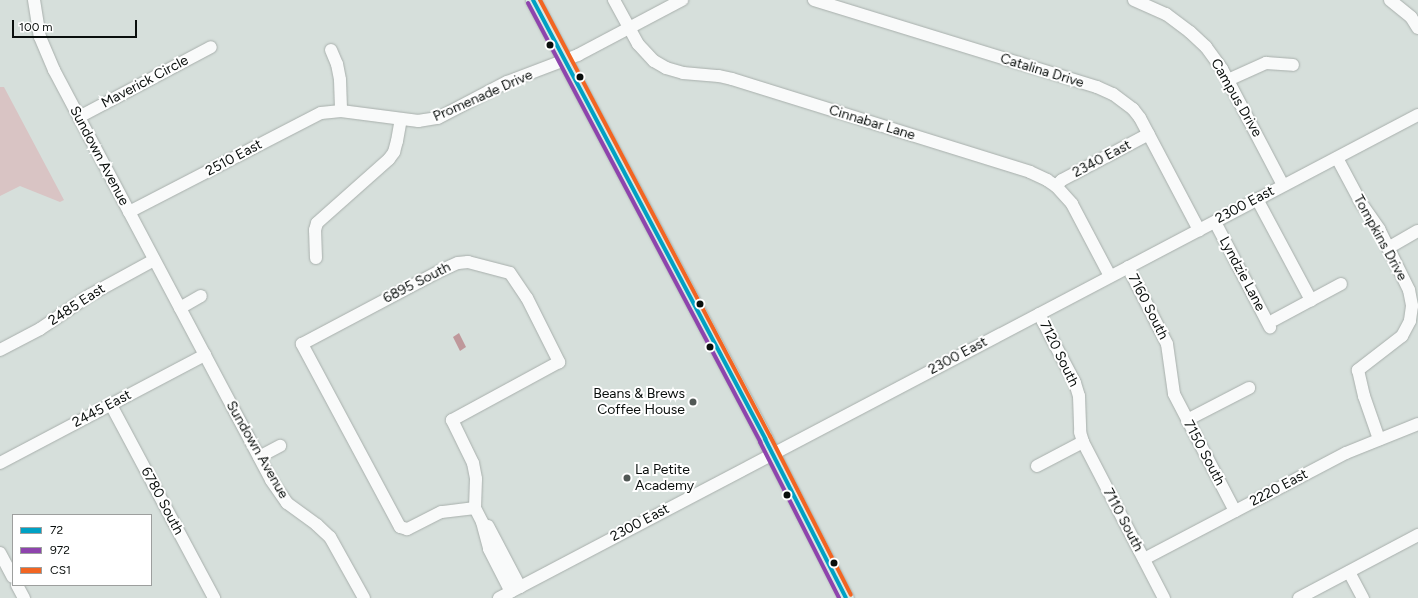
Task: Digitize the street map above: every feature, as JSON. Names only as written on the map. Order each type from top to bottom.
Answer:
[{"type":"main road","points":[[533,0],[772,453],[846,598]]},
{"type":"street","name":"Sundown Avenue","points":[[34,0],[36,21],[46,54],[275,486],[287,503],[317,525],[330,537],[364,598]]},
{"type":"street","name":"Cinnabar Lane","points":[[614,0],[629,28],[645,52],[654,61],[666,68],[683,73],[720,76],[732,79],[1030,172],[1056,186],[1075,209],[1110,276]]},
{"type":"street","name":"Promenade Drive","points":[[341,111],[418,121],[438,118],[508,82],[564,61],[682,0]]},
{"type":"street","name":"Catalina Drive","points":[[814,0],[1097,87],[1113,94],[1133,110],[1149,134],[1199,230]]},
{"type":"street","name":"Campus Drive","points":[[1134,0],[1166,14],[1190,32],[1214,57],[1228,80],[1283,185]]},
{"type":"street","points":[[1390,0],[1411,18],[1418,28]]},
{"type":"street","name":"Maverick Circle","points":[[79,117],[211,47]]},
{"type":"street","points":[[331,50],[337,64],[340,80],[341,111]]},
{"type":"street","points":[[1228,80],[1266,63],[1293,65]]},
{"type":"street","name":"2510 East","points":[[129,212],[310,118],[331,111],[341,111]]},
{"type":"street","name":"2300 East","points":[[499,598],[772,453],[1418,115]]},
{"type":"street","points":[[316,258],[315,230],[317,223],[389,159],[394,152],[401,119]]},
{"type":"street","name":"2340 East","points":[[1056,186],[1062,180],[1149,134]]},
{"type":"street","name":"Tompkins Drive","points":[[1337,158],[1361,203],[1379,229],[1409,290],[1412,306],[1410,321],[1402,336],[1358,370],[1364,396],[1379,439]]},
{"type":"street","points":[[1257,199],[1311,300],[1341,284]]},
{"type":"street","name":"Lyndzie Lane","points":[[1215,222],[1272,323],[1311,300]]},
{"type":"street","points":[[1388,248],[1418,231]]},
{"type":"street","name":"2485 East","points":[[0,350],[40,329],[90,295],[154,260]]},
{"type":"street","name":"6895 South","points":[[475,508],[441,512],[407,529],[400,527],[302,344],[442,270],[458,263],[468,262],[510,273],[527,298],[559,362],[452,420],[473,463],[476,479],[475,508],[482,522],[489,549],[516,589]]},
{"type":"street","name":"7160 South","points":[[1128,267],[1167,344],[1174,394]]},
{"type":"street","points":[[180,308],[201,296]]},
{"type":"street","name":"7120 South","points":[[1039,314],[1077,389],[1079,396],[1080,432],[1083,442]]},
{"type":"street","name":"2445 East","points":[[0,463],[205,355]]},
{"type":"street","points":[[1187,420],[1249,388]]},
{"type":"street","name":"7150 South","points":[[1174,394],[1235,511]]},
{"type":"street","name":"6780 South","points":[[111,405],[214,598]]},
{"type":"street","name":"2220 East","points":[[1144,559],[1346,453],[1418,424]]},
{"type":"street","points":[[1037,466],[1083,442]]},
{"type":"street","name":"7110 South","points":[[1083,442],[1164,598]]},
{"type":"street","points":[[259,457],[280,446]]},
{"type":"street","points":[[1299,598],[1418,535]]},
{"type":"street","points":[[0,552],[12,574]]},
{"type":"street","points":[[1349,572],[1363,598]]},
{"type":"shaded area","points":[[0,87],[4,87],[64,200],[60,202],[20,186],[0,196]]},
{"type":"shaded area","points":[[459,333],[466,347],[460,351],[453,337]]},
{"type":"transit line","name":"72","points":[[533,0],[765,439],[846,598]]},
{"type":"transit line","name":"CS1","points":[[540,0],[770,436],[851,595]]},
{"type":"transit line","name":"972","points":[[528,3],[760,442],[839,598]]},
{"type":"place","name":"Beans & Brews Coffee House","points":[[693,402]]},
{"type":"place","name":"La Petite Academy","points":[[627,478]]}]
